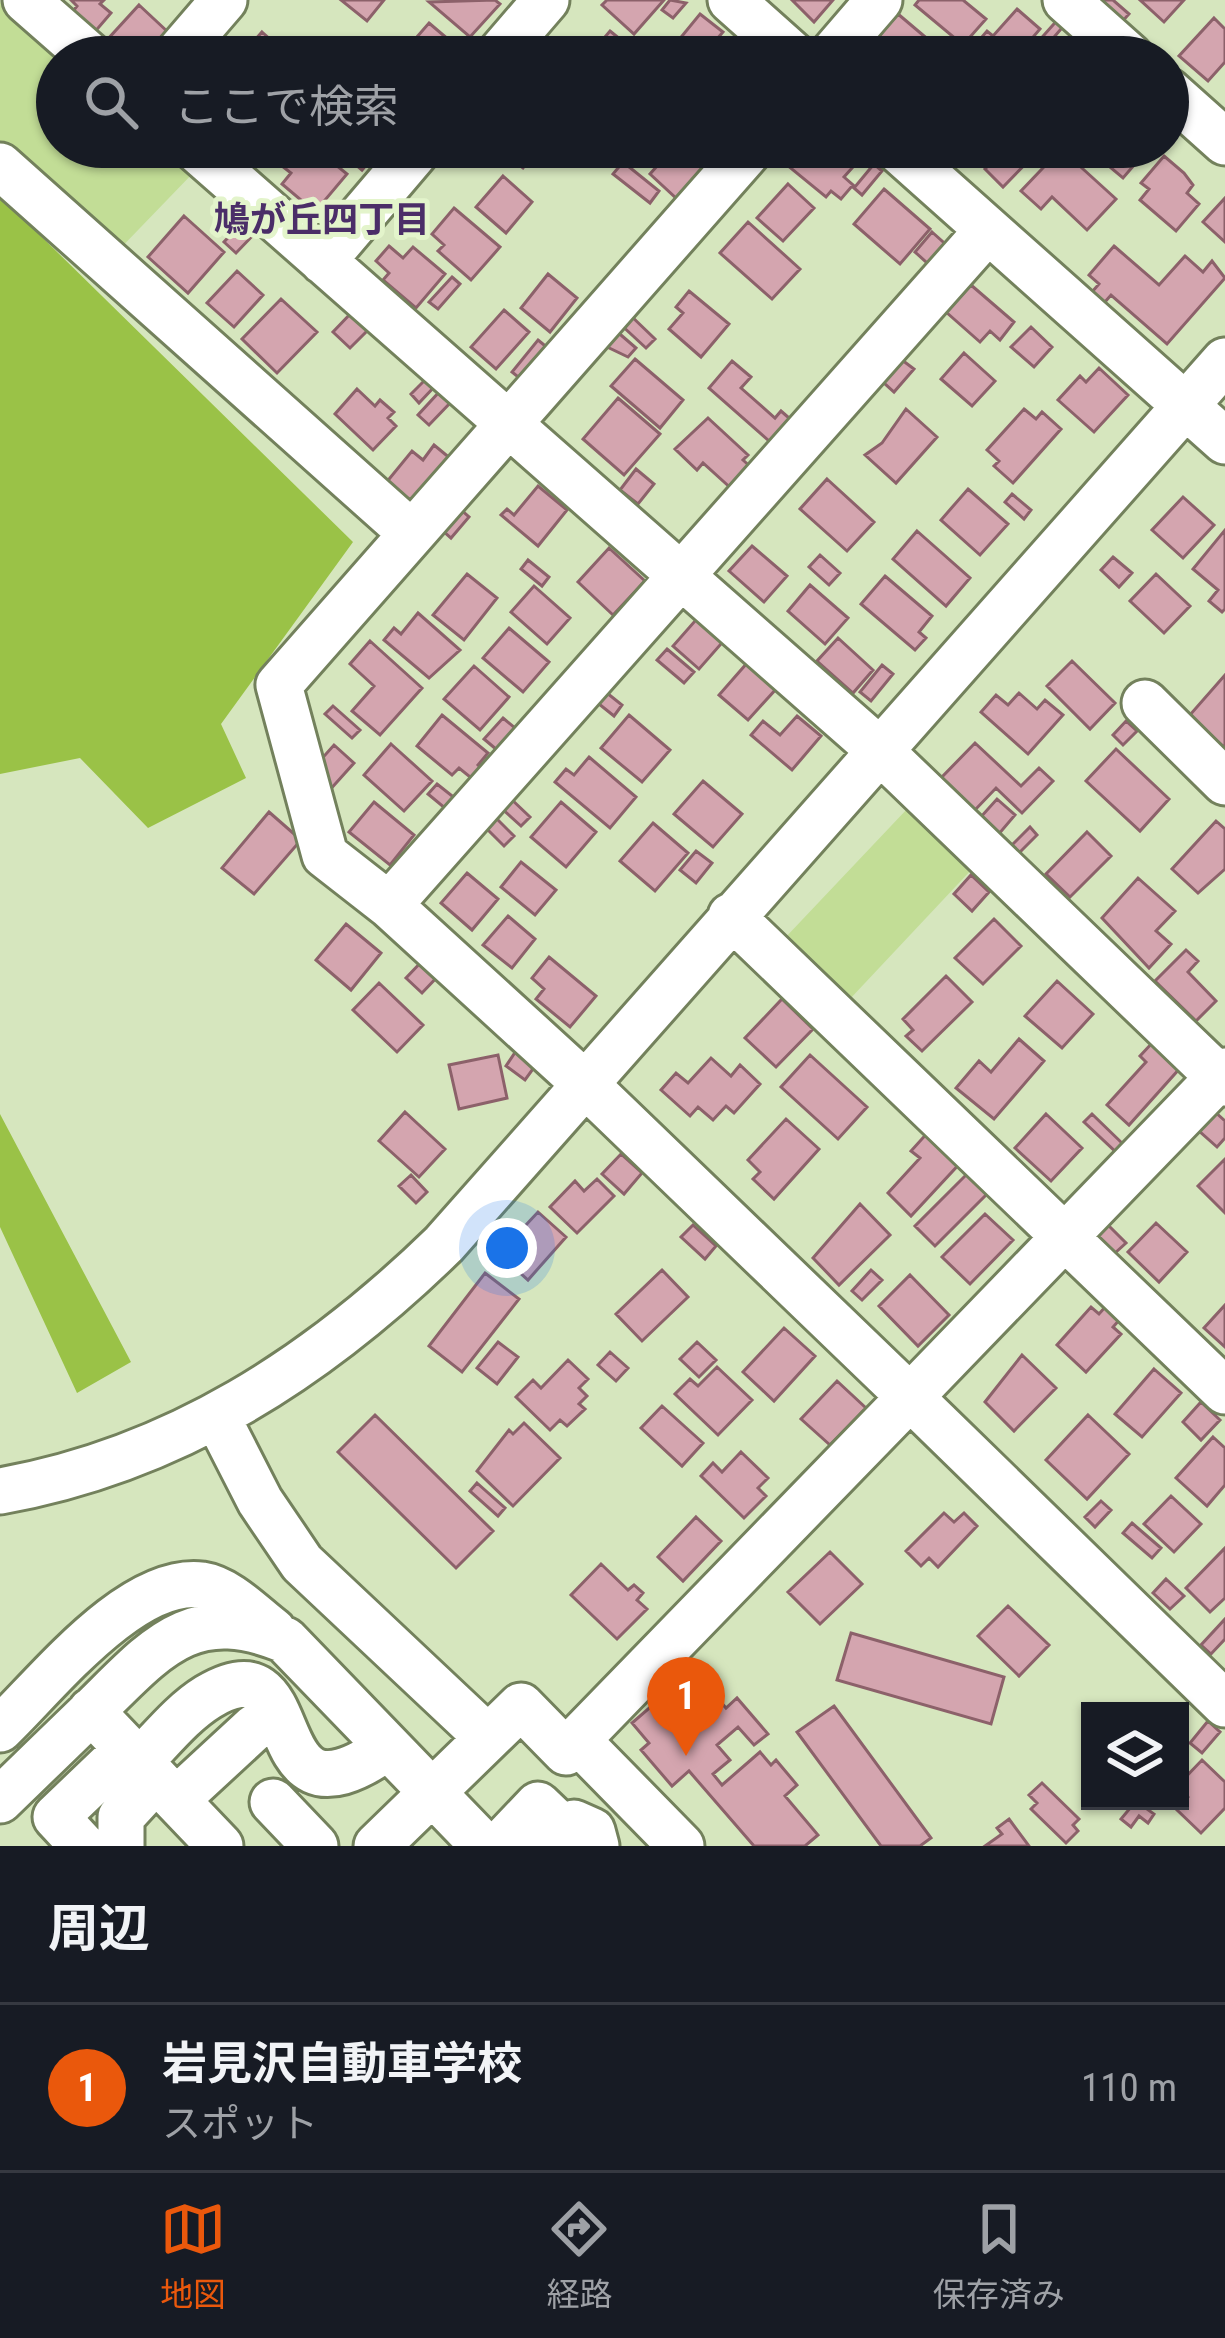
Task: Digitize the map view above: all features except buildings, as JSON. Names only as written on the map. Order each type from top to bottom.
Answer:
[{"type":"street","points":[[26,0],[67,36]]},
{"type":"street","points":[[194,36],[224,0]]},
{"type":"street","points":[[515,36],[546,0]]},
{"type":"street","points":[[731,0],[771,36]]},
{"type":"street","points":[[848,36],[879,0]]},
{"type":"street","points":[[1066,0],[1106,36]]},
{"type":"street","points":[[1189,110],[1225,142]]},
{"type":"street","points":[[0,166],[409,531]]},
{"type":"street","points":[[218,168],[878,749],[1223,1077],[566,1752],[521,1706],[377,1846]]},
{"type":"street","points":[[323,261],[403,168]]},
{"type":"street","points":[[734,168],[511,425],[409,531],[279,685],[325,855],[389,905],[584,1083],[1225,1704]]},
{"type":"street","points":[[919,168],[1225,441]]},
{"type":"street","points":[[389,905],[988,230]]},
{"type":"street","points":[[0,1491],[71,1475],[217,1417],[270,1389],[376,1309],[444,1244],[1225,361]]},
{"type":"street","points":[[1145,703],[1225,782]]},
{"type":"street","points":[[731,916],[1225,1391]]},
{"type":"street","points":[[217,1417],[260,1501],[302,1563],[488,1738]]},
{"type":"street","points":[[0,1729],[122,1612],[161,1591],[184,1586],[219,1590],[285,1640],[484,1846]]},
{"type":"street","points":[[0,1800],[161,1643],[215,1624],[255,1628],[285,1640]]},
{"type":"street","points":[[121,1846],[121,1817],[206,1698],[243,1688],[258,1690],[273,1704],[288,1759],[308,1780],[330,1785],[355,1778],[388,1747]]},
{"type":"street","points":[[92,1712],[220,1846]]},
{"type":"street","points":[[594,1724],[681,1846]]},
{"type":"street","points":[[83,1846],[56,1816],[150,1772],[271,1798]]},
{"type":"street","points":[[499,1846],[538,1805],[570,1840]]},
{"type":"green space","points":[[0,2],[40,36],[36,168],[195,171],[112,257],[0,152]]},
{"type":"green space","points":[[0,196],[353,542],[221,724],[246,778],[148,828],[80,758],[0,774]]},
{"type":"green space","points":[[908,808],[973,868],[849,1000],[784,939]]},
{"type":"green space","points":[[0,1114],[131,1362],[77,1393],[0,1227]]},
{"type":"place","name":"岩見沢自動車学校","points":[[686,1756]]},
{"type":"district","name":"鳩が丘四丁目","points":[[322,219]]}]
